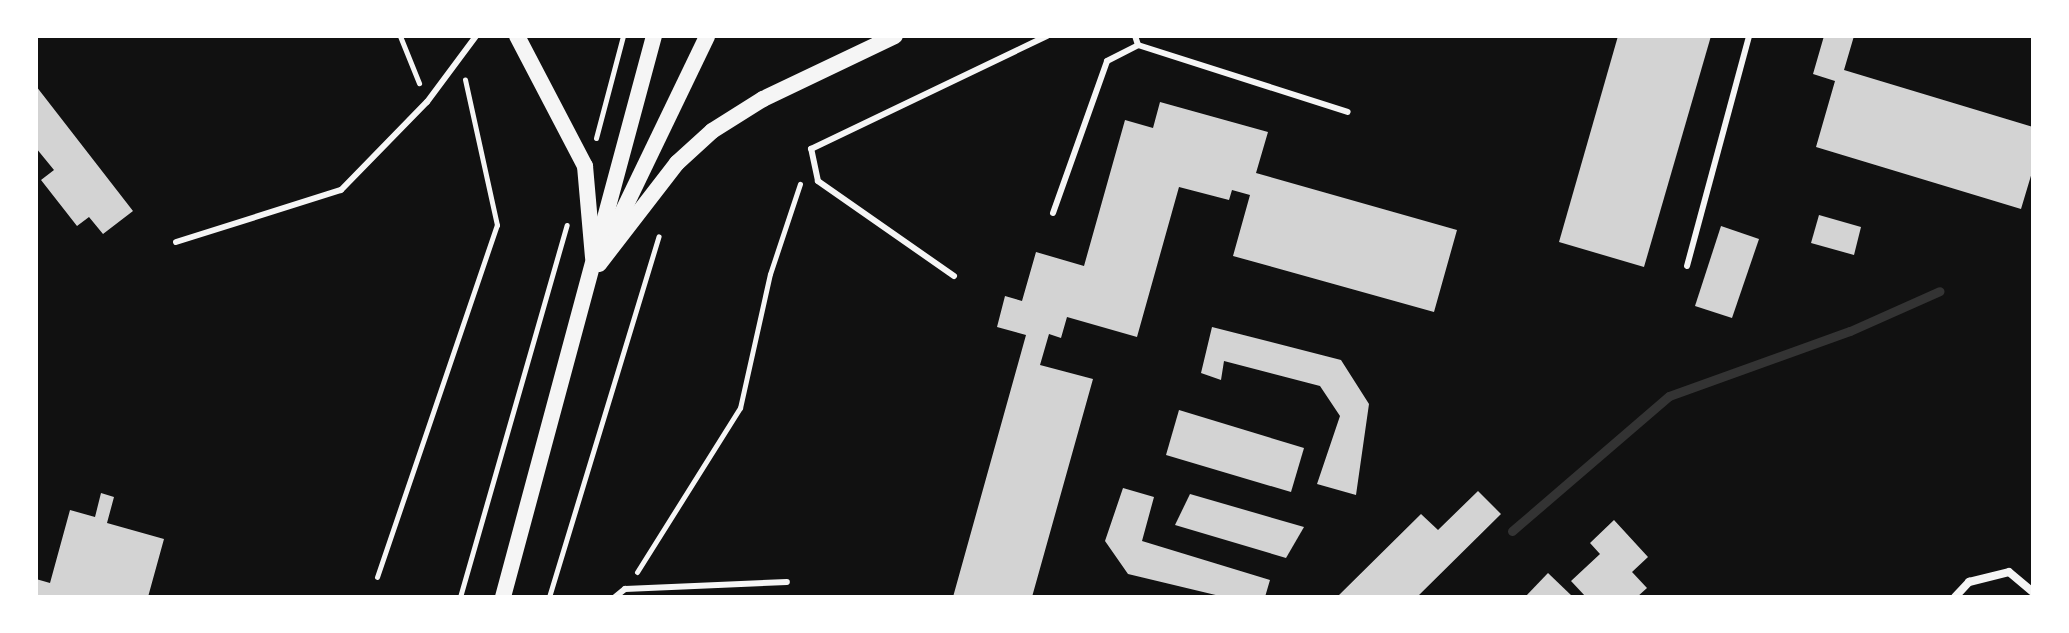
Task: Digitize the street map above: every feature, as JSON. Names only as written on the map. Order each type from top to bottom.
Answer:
[{"type":"main road","points":[[517,36],[585,166],[594,272]]},
{"type":"main road","points":[[503,597],[594,272],[654,36]]},
{"type":"main road","points":[[594,272],[707,36]]},
{"type":"main road","points":[[594,272],[677,163],[712,131],[763,99],[895,36]]},
{"type":"street","points":[[1955,597],[1969,582],[2009,572],[2033,592]]},
{"type":"lane","points":[[176,242],[341,190],[427,102],[459,54],[476,36]]},
{"type":"lane","points":[[954,276],[818,181],[811,149],[1047,36]]},
{"type":"lane","points":[[1135,36],[1138,45]]},
{"type":"lane","points":[[1687,266],[1749,36]]},
{"type":"lane","points":[[1053,213],[1107,61],[1138,45],[1348,112]]},
{"type":"lane","points":[[615,597],[625,589],[787,582]]},
{"type":"path","points":[[400,36],[427,102]]},
{"type":"path","points":[[593,147],[623,36]]},
{"type":"path","points":[[377,577],[497,225],[459,54]]},
{"type":"path","points":[[625,589],[740,408],[770,274],[811,149]]},
{"type":"path","points":[[460,597],[568,219]]},
{"type":"path","points":[[549,597],[659,236]]},
{"type":"building","points":[[1618,36],[1711,36],[1644,267],[1559,242]]},
{"type":"building","points":[[1824,36],[1854,36],[1844,70],[2033,127],[2033,169],[2021,209],[1816,147],[1835,81],[1813,74]]},
{"type":"building","points":[[36,86],[133,211],[103,234],[89,217],[77,226],[41,180],[54,170],[36,148]]},
{"type":"building","points":[[1160,102],[1268,132],[1256,173],[1457,230],[1434,312],[1233,256],[1250,195],[1232,190],[1229,200],[1179,187],[1137,337],[1067,317],[1061,338],[1049,334],[1040,365],[1093,379],[1032,597],[953,597],[1026,335],[997,327],[1005,296],[1022,301],[1036,252],[1084,266],[1125,120],[1153,128]]},
{"type":"building","points":[[1819,215],[1861,227],[1854,255],[1811,243]]},
{"type":"building","points":[[1721,226],[1759,239],[1732,318],[1695,306]]},
{"type":"building","points":[[1212,327],[1341,360],[1369,404],[1356,495],[1317,484],[1340,416],[1320,386],[1224,361],[1221,380],[1201,373]]},
{"type":"building","points":[[1179,410],[1304,448],[1291,492],[1166,455]]},
{"type":"building","points":[[1123,488],[1154,497],[1142,541],[1270,580],[1265,597],[1224,597],[1128,574],[1105,541]]},
{"type":"building","points":[[1478,491],[1501,514],[1417,597],[1337,597],[1421,514],[1438,530]]},
{"type":"building","points":[[101,493],[114,497],[107,523],[164,539],[148,597],[36,597],[36,579],[50,583],[70,510],[95,517]]},
{"type":"building","points":[[1190,494],[1304,527],[1286,558],[1175,525]]},
{"type":"building","points":[[1614,520],[1648,557],[1632,572],[1647,588],[1637,597],[1586,597],[1571,581],[1600,554],[1590,543]]},
{"type":"building","points":[[1548,573],[1573,597],[1525,597]]},
{"type":"waterway","points":[[1512,531],[1669,396],[1850,331],[1940,291]]}]
